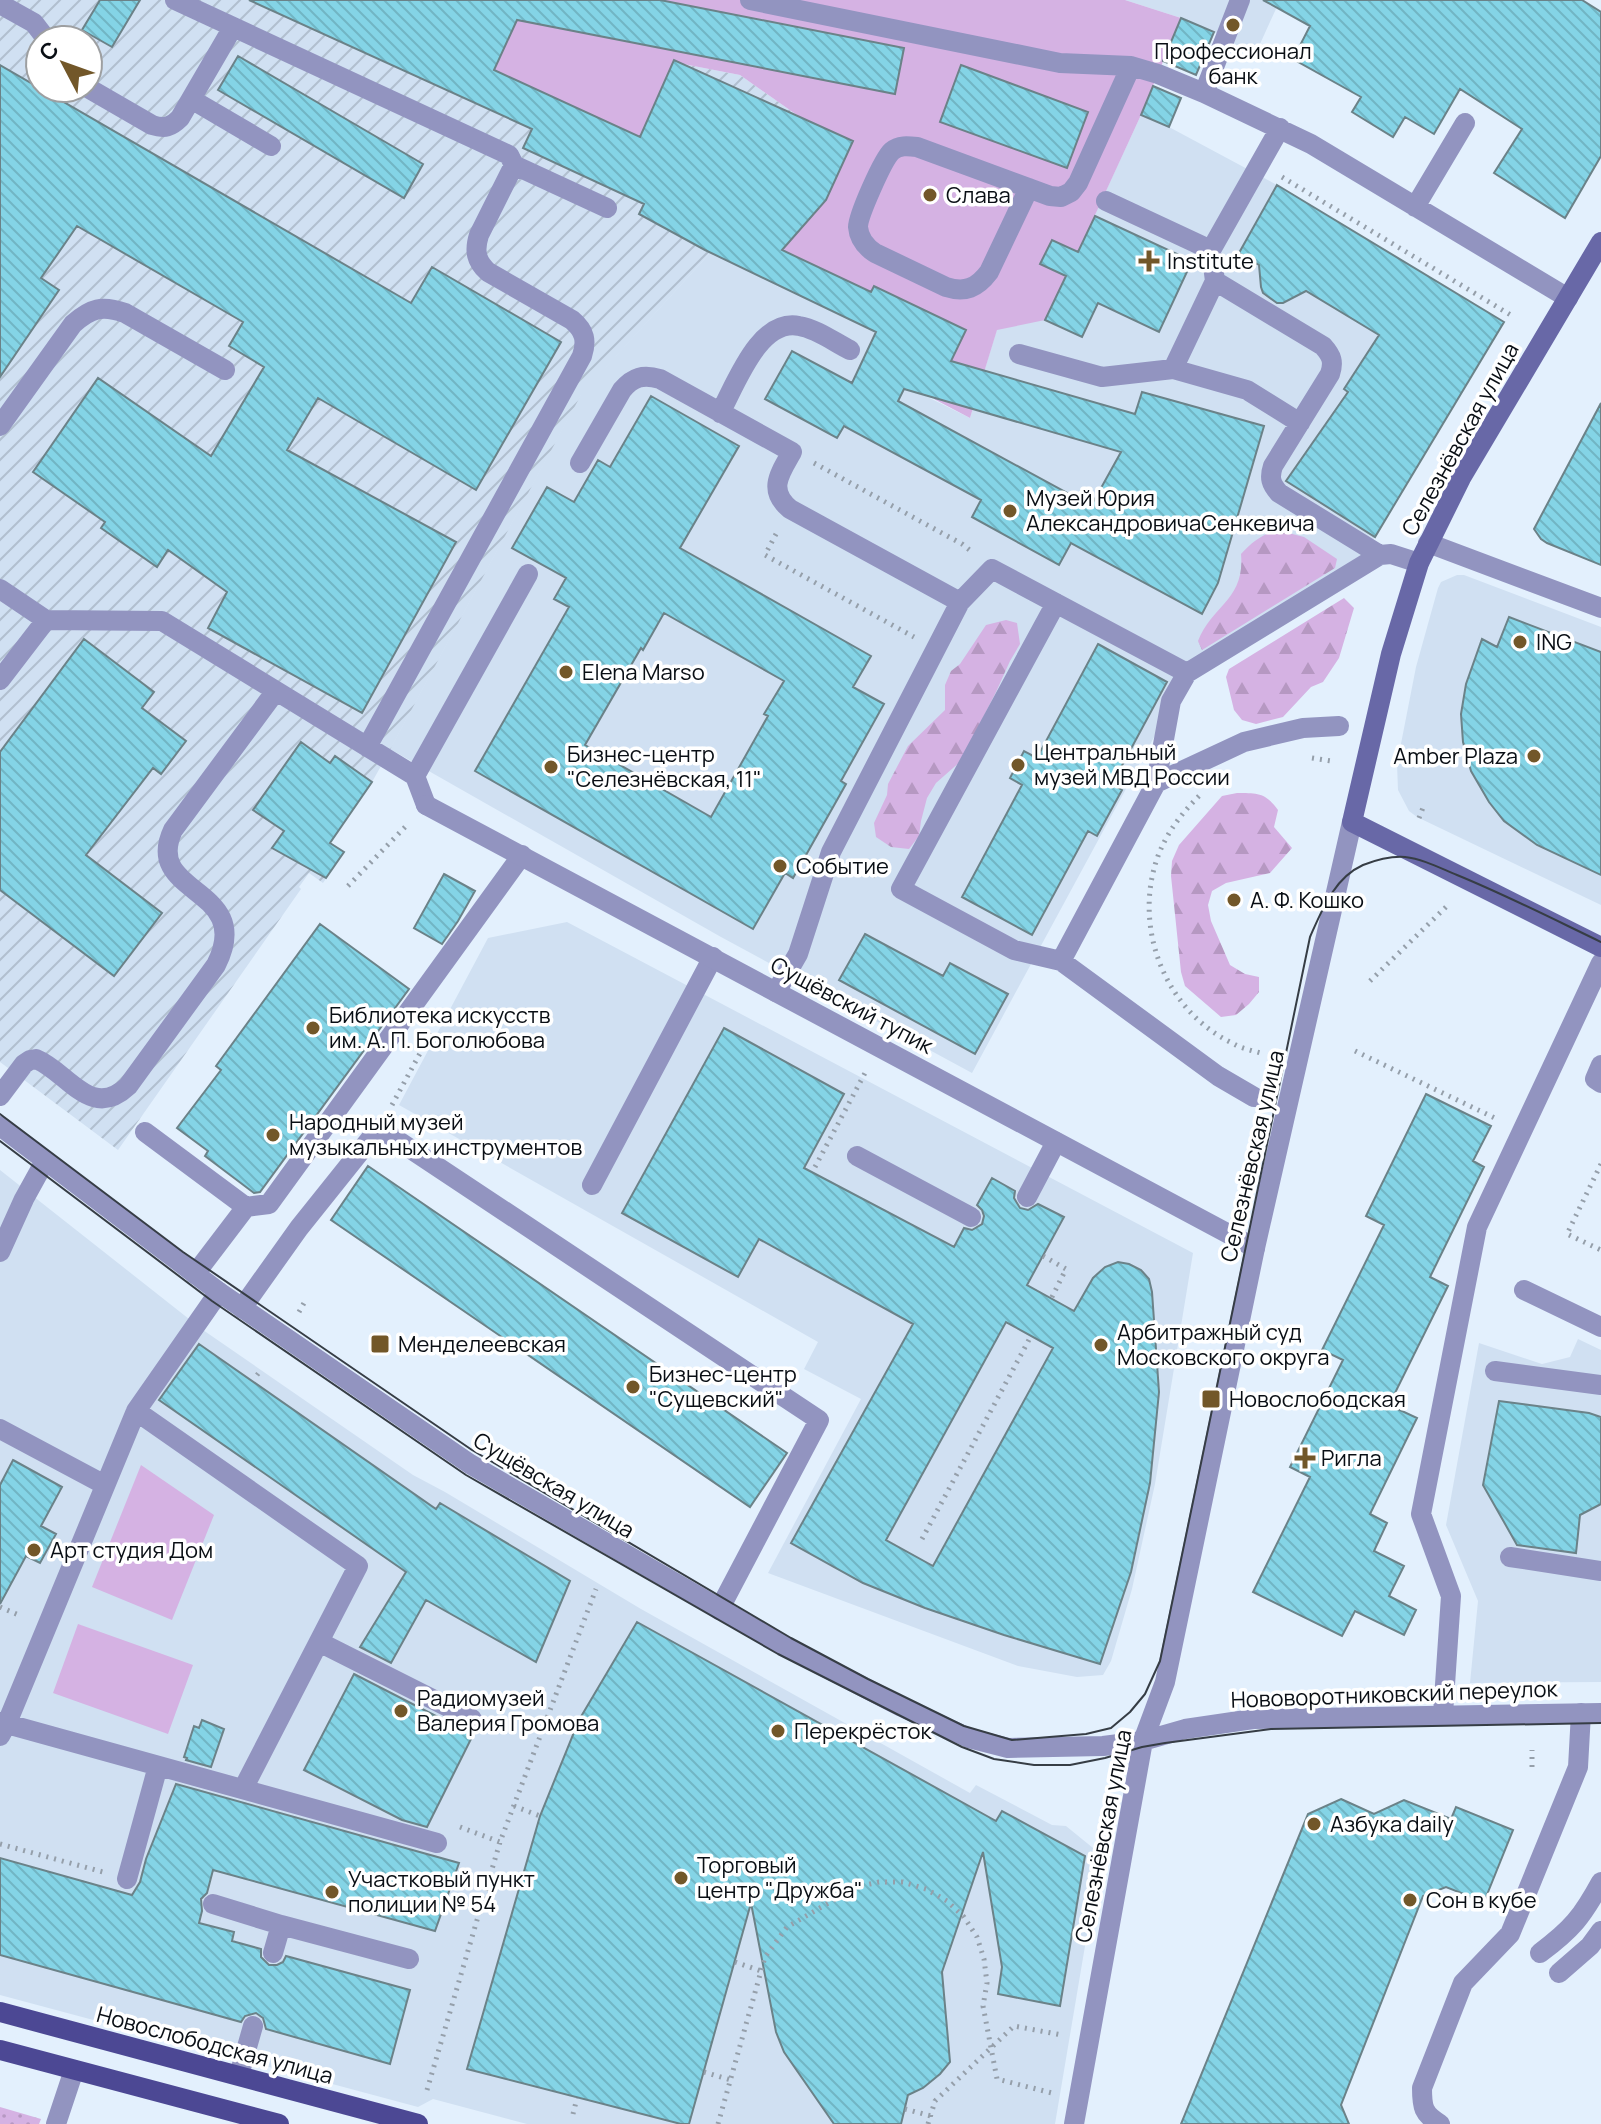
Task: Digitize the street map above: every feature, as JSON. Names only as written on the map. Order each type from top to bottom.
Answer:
[{"type":"main road","name":"Селезнёвская улица","points":[[1352,822],[1391,654],[1419,563],[1461,478],[1601,242]]},
{"type":"main road","points":[[1352,822],[1601,947]]},
{"type":"main road","name":"Новослободская улица","points":[[0,2012],[418,2124]]},
{"type":"main road","points":[[0,2050],[279,2124]]},
{"type":"street","points":[[175,0],[509,155],[514,165],[607,208]]},
{"type":"street","points":[[750,0],[1060,63],[1131,66],[1158,74],[1311,144],[1568,298]]},
{"type":"street","points":[[1204,93],[1240,0]]},
{"type":"street","points":[[0,4],[35,24]]},
{"type":"street","points":[[104,97],[152,125],[162,128],[173,126],[233,27]]},
{"type":"street","points":[[1029,188],[989,272],[971,289],[958,291],[946,287],[875,253],[860,236],[858,224],[861,213],[885,160],[893,150],[905,146],[917,147],[1029,188],[1050,196],[1061,197],[1071,192],[1078,183],[1131,66]]},
{"type":"street","points":[[191,99],[271,146]]},
{"type":"street","points":[[1415,207],[1465,123]]},
{"type":"street","points":[[1173,369],[1215,281],[1211,250],[1280,128]]},
{"type":"street","points":[[367,747],[585,347],[585,336],[572,320],[488,272],[476,256],[479,235],[514,165]]},
{"type":"street","points":[[1106,201],[1211,250]]},
{"type":"street","points":[[1215,281],[1323,346],[1331,354],[1333,364],[1330,374],[1273,466],[1270,476],[1272,486],[1380,555]]},
{"type":"street","points":[[0,426],[73,324],[97,309],[111,308],[125,313],[225,370]]},
{"type":"street","points":[[720,413],[766,334],[781,327],[797,325],[850,350]]},
{"type":"street","points":[[1019,354],[1102,377],[1173,369],[1247,390],[1300,423]]},
{"type":"street","points":[[580,463],[629,382],[649,376],[660,379],[792,452],[777,484],[782,503],[790,509],[960,602]]},
{"type":"street","points":[[1428,543],[1601,608]]},
{"type":"street","points":[[1061,961],[1156,783],[1171,701],[1187,673],[1380,555],[1391,554],[1419,563]]},
{"type":"street","points":[[776,992],[798,954],[831,852],[960,602],[992,569],[1187,673]]},
{"type":"street","points":[[415,776],[528,574]]},
{"type":"street","points":[[0,589],[46,620],[162,621],[415,776],[426,805]]},
{"type":"street","points":[[1056,603],[901,889],[1014,950],[1061,961],[1218,1076],[1254,1097]]},
{"type":"street","points":[[0,680],[46,620]]},
{"type":"street","points":[[0,1096],[24,1064],[36,1059],[94,1098],[107,1099],[118,1095],[128,1086],[216,965],[225,937],[223,922],[216,909],[171,869],[167,843],[173,830],[275,692]]},
{"type":"street","points":[[1156,783],[1244,742],[1303,728],[1339,726]]},
{"type":"street","name":"Сущёвский тупик","points":[[426,805],[1255,1248]]},
{"type":"street","name":"Селезнёвская улица","points":[[1074,2124],[1143,1741],[1165,1682],[1255,1248],[1352,822]]},
{"type":"street","points":[[145,1132],[246,1207],[269,1204],[522,855]]},
{"type":"street","points":[[592,1185],[713,957]]},
{"type":"street","points":[[1443,1714],[1451,1596],[1421,1514],[1477,1227],[1601,963]]},
{"type":"street","points":[[1601,1065],[1595,1079],[1601,1083]]},
{"type":"street","name":"Сущёвская улица","points":[[0,1126],[219,1292],[470,1464],[719,1610],[902,1707],[981,1742],[1008,1748],[1034,1748],[1103,1746],[1143,1741]]},
{"type":"street","points":[[242,1308],[299,1228],[379,1128],[819,1420],[719,1610]]},
{"type":"street","points":[[1027,1197],[1056,1142]]},
{"type":"street","points":[[857,1156],[971,1217]]},
{"type":"street","points":[[0,1252],[45,1161]]},
{"type":"street","points":[[195,1274],[246,1207]]},
{"type":"street","points":[[1524,1290],[1601,1327]]},
{"type":"street","points":[[219,1292],[136,1411],[2,1727],[158,1766],[437,1843]]},
{"type":"street","points":[[1495,1371],[1601,1385]]},
{"type":"street","points":[[136,1411],[358,1566],[243,1789]]},
{"type":"street","points":[[0,1429],[105,1485]]},
{"type":"street","points":[[1510,1557],[1601,1571]]},
{"type":"street","points":[[319,1642],[472,1719]]},
{"type":"street","points":[[1440,2124],[1431,2119],[1422,2106],[1422,2088],[1463,1983],[1510,1934],[1578,1767],[1591,1713]]},
{"type":"street","name":"Нововоротниковский переулок","points":[[1143,1741],[1185,1729],[1253,1719],[1591,1713]]},
{"type":"street","points":[[127,1879],[158,1766]]},
{"type":"street","points":[[1540,1953],[1582,1916],[1601,1882]]},
{"type":"street","points":[[213,1904],[409,1959]]},
{"type":"street","points":[[273,1953],[281,1925]]},
{"type":"street","points":[[1559,1973],[1590,1946],[1601,1931]]},
{"type":"street","points":[[239,2075],[253,2026]]},
{"type":"street","points":[[56,2124],[74,2070]]},
{"type":"path","points":[[1260,164],[1514,317]]},
{"type":"path","points":[[792,452],[962,544],[992,569]]},
{"type":"path","points":[[790,509],[765,555],[935,649]]},
{"type":"path","points":[[1300,758],[1331,761]]},
{"type":"path","points":[[1206,789],[1169,831],[1158,857],[1151,884],[1149,912],[1152,939],[1160,966],[1190,1012],[1211,1031],[1236,1045],[1264,1054]]},
{"type":"path","points":[[348,886],[426,805]]},
{"type":"path","points":[[1419,818],[1424,805]]},
{"type":"path","points":[[831,852],[901,889]]},
{"type":"path","points":[[1370,981],[1448,905]]},
{"type":"path","points":[[1355,1051],[1498,1120]]},
{"type":"path","points":[[815,1167],[865,1073]]},
{"type":"path","points":[[1601,1164],[1567,1234],[1601,1250]]},
{"type":"path","points":[[1043,1256],[1066,1269],[1051,1299]]},
{"type":"path","points":[[299,1312],[304,1303]]},
{"type":"path","points":[[922,1539],[1031,1336]]},
{"type":"path","points":[[427,2090],[500,1842],[596,1589]]},
{"type":"path","points":[[1532,1750],[1532,1767]]},
{"type":"path","points":[[514,1806],[540,1816]]},
{"type":"path","points":[[0,1844],[127,1879]]},
{"type":"path","points":[[718,2124],[765,1957],[787,1927],[845,1892],[879,1882],[903,1882],[926,1889],[947,1901],[964,1917],[977,1937],[984,1959],[987,1983],[983,2006],[997,2079],[1053,2093]]},
{"type":"path","points":[[735,1962],[761,1971]]},
{"type":"path","points":[[928,2124],[935,2101],[1014,2026],[1062,2035]]},
{"type":"path","points":[[704,2072],[731,2080]]},
{"type":"path","points":[[573,2114],[577,2098]]},
{"type":"path","points":[[905,2109],[931,2116]]},
{"type":"shaded area","points":[[0,0],[341,0],[640,136],[673,62],[740,75],[804,120],[772,175],[710,253],[581,395],[385,759],[330,842],[344,852],[323,883],[309,873],[299,887],[301,889],[118,1150],[0,1062]]},
{"type":"shaded area","name":"Профессионал банк","points":[[1125,0],[1280,0],[1255,55],[1181,18]]},
{"type":"shaded area","points":[[1141,115],[1277,185],[1504,322],[1362,558],[1198,656],[972,1073],[721,937],[390,749],[581,394],[710,253],[876,332],[861,364],[970,418],[997,329],[1065,276],[1040,264],[1052,240],[1078,251]]},
{"type":"shaded area","points":[[1457,575],[1601,627],[1601,905],[1417,817],[1409,811],[1398,790],[1397,764],[1416,667],[1438,588],[1441,582]]},
{"type":"shaded area","points":[[567,922],[1193,1253],[1155,1484],[1132,1589],[1111,1661],[1103,1675],[1077,1677],[1018,1666],[768,1573],[861,1399],[804,1369],[818,1342],[399,1105],[488,938]]},
{"type":"shaded area","points":[[0,1170],[203,1330],[413,1475],[641,1609],[970,1793],[976,1785],[1052,1825],[1066,1826],[1093,1848],[1099,1863],[1055,2124],[527,2124],[433,2099],[418,2107],[0,1995]]},
{"type":"shaded area","points":[[1578,1339],[1601,1350],[1601,1682],[1470,1683],[1478,1601],[1446,1525],[1479,1343],[1542,1364],[1570,1357]]},
{"type":"green space","name":"Слава","points":[[341,0],[1125,0],[1181,18],[1141,115],[1078,252],[1052,240],[1040,264],[1066,276],[1045,320],[997,330],[970,418],[934,399],[955,351],[876,332],[710,253],[772,175],[804,120],[740,75],[673,62],[640,137]]},
{"type":"green space","points":[[1277,530],[1304,537],[1337,559],[1335,568],[1202,650],[1198,641],[1204,629],[1238,582],[1241,554],[1257,539]]},
{"type":"green space","points":[[1344,598],[1354,608],[1339,658],[1323,682],[1311,687],[1283,717],[1256,724],[1242,720],[1234,710],[1226,677],[1229,669]]},
{"type":"green space","points":[[1006,620],[1017,623],[1020,644],[996,692],[961,761],[936,783],[927,798],[919,836],[909,849],[891,847],[876,837],[874,823],[887,795],[888,784],[908,746],[945,710],[945,685],[951,671],[960,664],[986,625]]},
{"type":"green space","points":[[1256,794],[1269,800],[1278,810],[1274,827],[1292,848],[1270,873],[1226,883],[1212,891],[1208,905],[1211,921],[1230,965],[1245,974],[1259,977],[1259,992],[1249,1004],[1236,1015],[1221,1017],[1185,986],[1171,876],[1172,861],[1179,845],[1222,796]]},
{"type":"green space","points":[[141,1465],[214,1515],[172,1620],[92,1587]]},
{"type":"green space","points":[[78,1624],[193,1665],[168,1734],[53,1693]]},
{"type":"green space","points":[[0,2107],[41,2119],[39,2124],[0,2124]]},
{"type":"building","points":[[100,0],[140,0],[112,47],[104,42],[104,24],[86,24]]},
{"type":"building","points":[[249,0],[660,0],[904,48],[895,94],[517,20],[494,70],[640,137],[674,60],[853,141],[826,200],[782,250],[871,292],[874,286],[966,330],[951,361],[1135,414],[1142,392],[1264,426],[1218,583],[1202,614],[1071,543],[1059,565],[972,517],[981,500],[844,426],[837,438],[765,399],[792,351],[852,383],[876,332],[705,250],[639,214],[644,204],[523,148],[532,129]],"holes":[[[904,389],[1121,452],[1091,506],[898,401]]]},
{"type":"building","points":[[1263,0],[1582,0],[1601,12],[1601,156],[1565,218],[1494,173],[1522,129],[1460,89],[1434,134],[1405,117],[1393,137],[1352,112],[1361,97],[1293,59],[1310,26]]},
{"type":"building","points":[[1181,18],[1214,32],[1196,75],[1163,61]]},
{"type":"building","points":[[238,56],[423,164],[404,198],[218,90]]},
{"type":"building","points":[[0,65],[24,79],[24,104],[67,104],[411,303],[432,267],[561,342],[476,490],[318,398],[287,450],[456,542],[362,713],[208,628],[227,592],[168,550],[157,567],[101,528],[105,522],[33,472],[98,378],[211,456],[264,367],[229,346],[243,322],[77,226],[41,278],[59,290],[0,377]]},
{"type":"building","points":[[961,65],[1088,112],[1067,168],[940,122]]},
{"type":"building","points":[[1153,86],[1181,98],[1169,127],[1141,115]]},
{"type":"building","points":[[1277,185],[1504,322],[1375,537],[1286,481],[1348,392],[1344,389],[1379,335],[1306,291],[1283,303],[1277,303],[1263,293],[1259,265],[1239,253]]},
{"type":"building","points":[[1095,216],[1192,261],[1159,332],[1098,303],[1082,337],[1045,320],[1066,276],[1040,264],[1052,240],[1078,252]]},
{"type":"building","points":[[651,396],[739,446],[680,548],[871,656],[853,687],[884,704],[841,781],[846,784],[793,878],[785,873],[753,929],[475,771],[569,607],[554,599],[566,578],[512,548],[547,487],[574,502],[598,460],[610,467]],"holes":[[[664,613],[784,681],[764,714],[768,716],[711,817],[585,745]]]},
{"type":"building","points":[[1601,403],[1601,565],[1547,543],[1534,529]]},
{"type":"building","name":"Amber Plaza","points":[[1509,617],[1601,652],[1601,875],[1537,845],[1504,821],[1471,771],[1463,742],[1461,714],[1466,684],[1482,639],[1497,647]]},
{"type":"building","points":[[84,639],[154,692],[142,708],[186,741],[161,774],[153,768],[86,855],[162,913],[114,976],[0,890],[0,752]]},
{"type":"building","points":[[1098,644],[1167,682],[1112,784],[1122,790],[1097,836],[1088,831],[1032,935],[962,897],[1022,785],[1010,778],[1024,751],[1037,758]]},
{"type":"building","points":[[301,742],[330,763],[335,756],[372,782],[330,843],[344,852],[326,878],[272,848],[284,831],[253,810]]},
{"type":"building","points":[[444,874],[475,891],[442,944],[414,928]]},
{"type":"building","name":"Библиотека искусств им. А. П. Боголюбова","points":[[320,924],[409,989],[260,1192],[254,1193],[205,1156],[208,1151],[177,1128],[221,1070],[216,1066]]},
{"type":"building","points":[[865,934],[943,976],[950,963],[1008,994],[975,1054],[839,980]]},
{"type":"building","name":"Арбитражный суд Московского округа","points":[[724,1028],[844,1094],[804,1168],[954,1247],[964,1228],[972,1230],[982,1224],[984,1216],[977,1205],[992,1178],[1015,1191],[1014,1198],[1020,1208],[1028,1210],[1038,1204],[1064,1217],[1027,1285],[1074,1311],[1093,1278],[1105,1267],[1118,1262],[1141,1270],[1149,1279],[1152,1292],[1159,1392],[1150,1483],[1131,1572],[1100,1664],[925,1608],[863,1583],[791,1543],[913,1324],[759,1239],[738,1277],[622,1213]],"holes":[[[1006,1322],[1053,1348],[933,1566],[886,1540]]]},
{"type":"building","points":[[1426,1094],[1491,1126],[1473,1161],[1484,1167],[1430,1277],[1448,1286],[1389,1405],[1417,1418],[1370,1514],[1387,1523],[1374,1551],[1404,1566],[1389,1596],[1416,1610],[1404,1635],[1355,1611],[1342,1636],[1253,1592],[1310,1477],[1290,1467],[1343,1360],[1322,1350],[1384,1225],[1366,1216]]},
{"type":"building","name":"Бизнес-центр \"Сущевский\"","points":[[368,1166],[787,1453],[750,1507],[331,1220]]},
{"type":"building","points":[[199,1344],[436,1509],[440,1503],[570,1581],[536,1662],[426,1600],[391,1663],[360,1647],[406,1572],[159,1400]]},
{"type":"building","points":[[1499,1401],[1601,1417],[1601,1504],[1580,1515],[1576,1553],[1517,1545],[1483,1485]]},
{"type":"building","points":[[13,1460],[62,1487],[41,1526],[56,1534],[40,1563],[26,1556],[0,1604],[0,1485]]},
{"type":"building","name":"Торговый центр \"Дружба\"","points":[[637,1622],[996,1821],[1002,1811],[1085,1856],[1060,2006],[998,1994],[1002,1967],[983,1852],[942,1972],[950,2062],[923,2088],[908,2095],[901,2124],[834,2124],[784,2052],[776,2032],[751,1903],[689,2124],[467,2069],[540,1816],[579,1720]]},
{"type":"building","points":[[354,1674],[473,1735],[427,1827],[402,1820],[304,1770]]},
{"type":"building","points":[[202,1720],[224,1729],[211,1767],[184,1757],[194,1726],[199,1728]]},
{"type":"building","points":[[176,1784],[459,1863],[435,1931],[213,1870],[207,1893],[201,1899],[199,1923],[234,1932],[232,1941],[261,1949],[261,1957],[269,1965],[283,1962],[286,1956],[410,1990],[390,2064],[266,2029],[263,2018],[256,2013],[245,2016],[241,2022],[0,1955],[0,1858],[132,1895],[140,1882]]},
{"type":"building","points":[[1341,1799],[1374,1814],[1404,1800],[1451,1819],[1456,1807],[1513,1830],[1484,1902],[1446,1887],[1423,1896],[1341,2105],[1349,2124],[1181,2124],[1308,1814]]},
{"type":"tram line","points":[[0,1114],[183,1252],[472,1450],[791,1638],[964,1726],[1012,1740],[1086,1734],[1111,1728],[1130,1712],[1145,1694],[1160,1661],[1310,937],[1330,896],[1344,878],[1363,865],[1389,858],[1412,858],[1493,891],[1601,942]]},
{"type":"tram line","points":[[0,1141],[212,1301],[466,1475],[778,1654],[962,1747],[994,1759],[1034,1765],[1070,1765],[1142,1747],[1271,1729],[1601,1723]]},
{"type":"place","name":"Профессионал банк","points":[[1233,25]]},
{"type":"place","name":"Слава","points":[[930,195]]},
{"type":"place","name":"Institute","points":[[1149,261]]},
{"type":"place","name":"Музей Юрия АлександровичаСенкевича","points":[[1010,511]]},
{"type":"place","name":"ING","points":[[1520,642]]},
{"type":"place","name":"Elena Marso","points":[[566,672]]},
{"type":"place","name":"Amber Plaza","points":[[1534,756]]},
{"type":"place","name":"Центральный музей МВД России","points":[[1018,765]]},
{"type":"place","name":"Бизнес-центр \"Селезнёвская, 11\"","points":[[551,767]]},
{"type":"place","name":"Событие","points":[[780,866]]},
{"type":"place","name":"А. Ф. Кошко","points":[[1234,900]]},
{"type":"place","name":"Библиотека искусств им. А. П. Боголюбова","points":[[313,1028]]},
{"type":"place","name":"Народный музей музыкальных инструментов","points":[[273,1135]]},
{"type":"place","name":"Менделеевская","points":[[380,1344]]},
{"type":"place","name":"Арбитражный суд Московского округа","points":[[1101,1345]]},
{"type":"place","name":"Бизнес-центр \"Сущевский\"","points":[[633,1387]]},
{"type":"place","name":"Новослободская","points":[[1211,1399]]},
{"type":"place","name":"Ригла","points":[[1305,1458]]},
{"type":"place","name":"Арт студия Дом","points":[[34,1550]]},
{"type":"place","name":"Радиомузей Валерия Громова","points":[[401,1711]]},
{"type":"place","name":"Перекрёсток","points":[[778,1731]]},
{"type":"place","name":"Азбука daily","points":[[1314,1824]]},
{"type":"place","name":"Торговый центр \"Дружба\"","points":[[681,1878]]},
{"type":"place","name":"Участковый пункт полиции № 54","points":[[332,1892]]},
{"type":"place","name":"Сон в кубе","points":[[1410,1900]]}]
